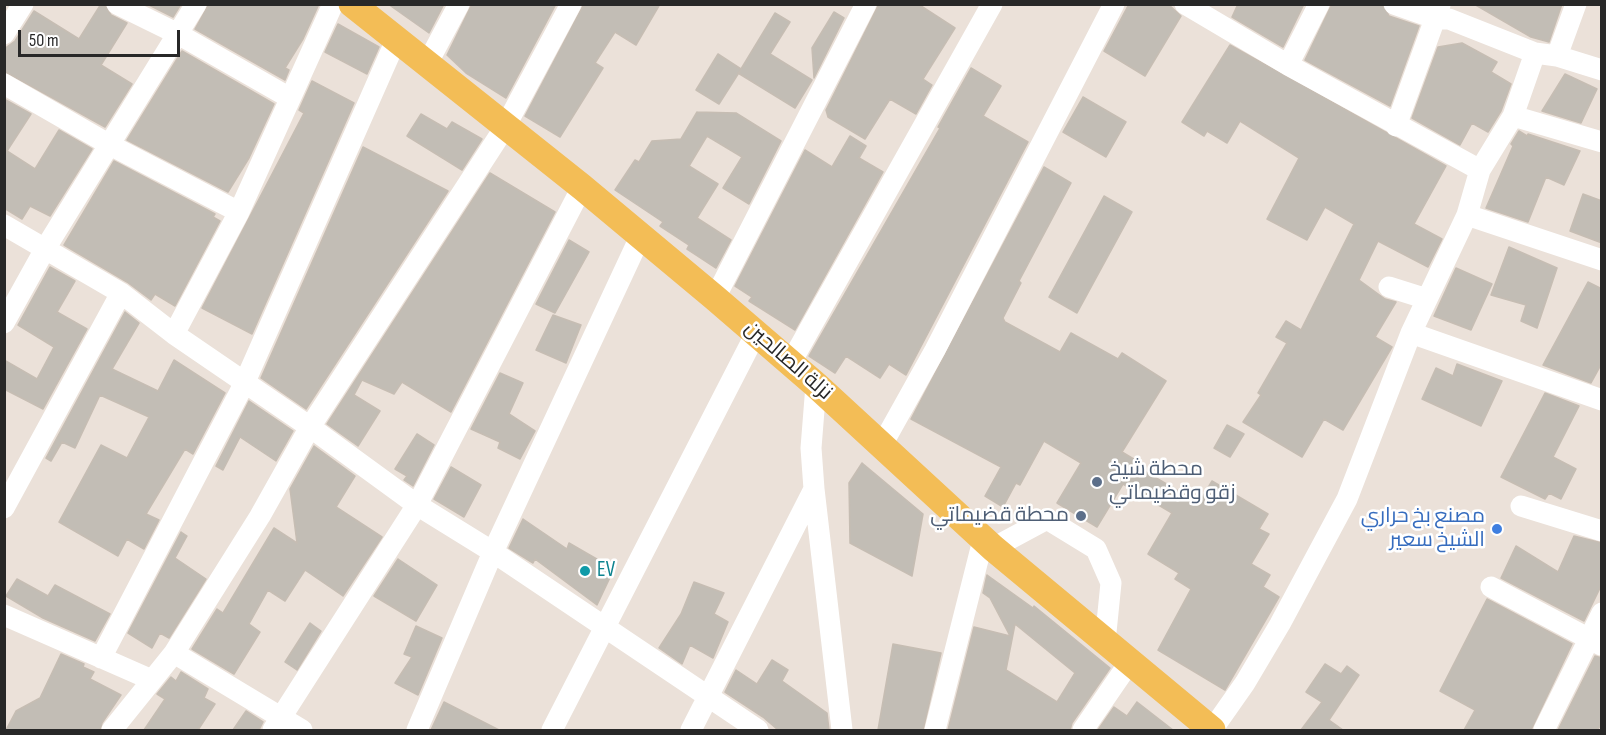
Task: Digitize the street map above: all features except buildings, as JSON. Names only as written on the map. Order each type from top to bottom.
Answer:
[{"type":"main road","name":"نزلة الصالحين","points":[[352,4],[582,186],[715,298],[816,385],[988,544],[1212,730]]},
{"type":"street","points":[[4,34],[23,4]]},
{"type":"street","points":[[117,4],[178,34],[290,99]]},
{"type":"street","points":[[4,324],[45,249],[196,4]]},
{"type":"street","points":[[174,334],[239,212],[333,4]]},
{"type":"street","points":[[427,64],[459,4]]},
{"type":"street","points":[[112,730],[174,653],[260,516],[310,427],[505,127],[572,4]]},
{"type":"street","points":[[715,298],[866,4]]},
{"type":"street","points":[[790,364],[992,4]]},
{"type":"street","points":[[882,445],[940,339],[1114,4]]},
{"type":"street","points":[[1185,4],[1396,126],[1480,170]]},
{"type":"street","points":[[1288,65],[1318,4]]},
{"type":"street","points":[[1394,4],[1439,12],[1449,19],[1535,52],[1557,56],[1602,70]]},
{"type":"street","points":[[1557,56],[1576,4]]},
{"type":"street","points":[[1396,126],[1439,12]]},
{"type":"street","points":[[101,658],[244,384],[396,40]]},
{"type":"street","points":[[1212,730],[1245,683],[1280,624],[1347,499],[1411,333],[1467,215],[1480,170],[1513,116],[1535,52]]},
{"type":"street","points":[[4,84],[110,145],[239,212]]},
{"type":"street","points":[[1513,116],[1602,142]]},
{"type":"street","points":[[277,725],[417,505],[582,186]]},
{"type":"street","points":[[1467,215],[1602,260]]},
{"type":"street","points":[[4,225],[121,293],[174,334],[310,427],[417,505],[493,552],[758,730]]},
{"type":"street","points":[[417,730],[493,552],[640,237]]},
{"type":"street","points":[[1389,287],[1427,300]]},
{"type":"street","points":[[4,508],[121,293]]},
{"type":"street","points":[[552,730],[756,333]]},
{"type":"street","points":[[1411,333],[1602,400]]},
{"type":"street","points":[[816,385],[812,448],[814,489],[842,730]]},
{"type":"street","points":[[691,730],[814,489]]},
{"type":"street","points":[[1521,506],[1602,531]]},
{"type":"street","points":[[935,730],[988,544],[1047,519],[1096,549],[1111,583],[1105,642]]},
{"type":"street","points":[[1491,587],[1596,642]]},
{"type":"street","points":[[1544,730],[1596,642],[1602,613]]},
{"type":"street","points":[[4,615],[152,680]]},
{"type":"street","points":[[174,653],[277,725],[302,730]]},
{"type":"street","points":[[1083,730],[1129,663]]},
{"type":"place","name":"محطة شيخ زقو وقضيماتي","points":[[1097,482]]},
{"type":"place","name":"محطة قضيماتي","points":[[1081,516]]},
{"type":"place","name":"مصنع بخ حراري الشيخ سعير","points":[[1497,529]]},
{"type":"place","name":"EV","points":[[585,571]]}]
